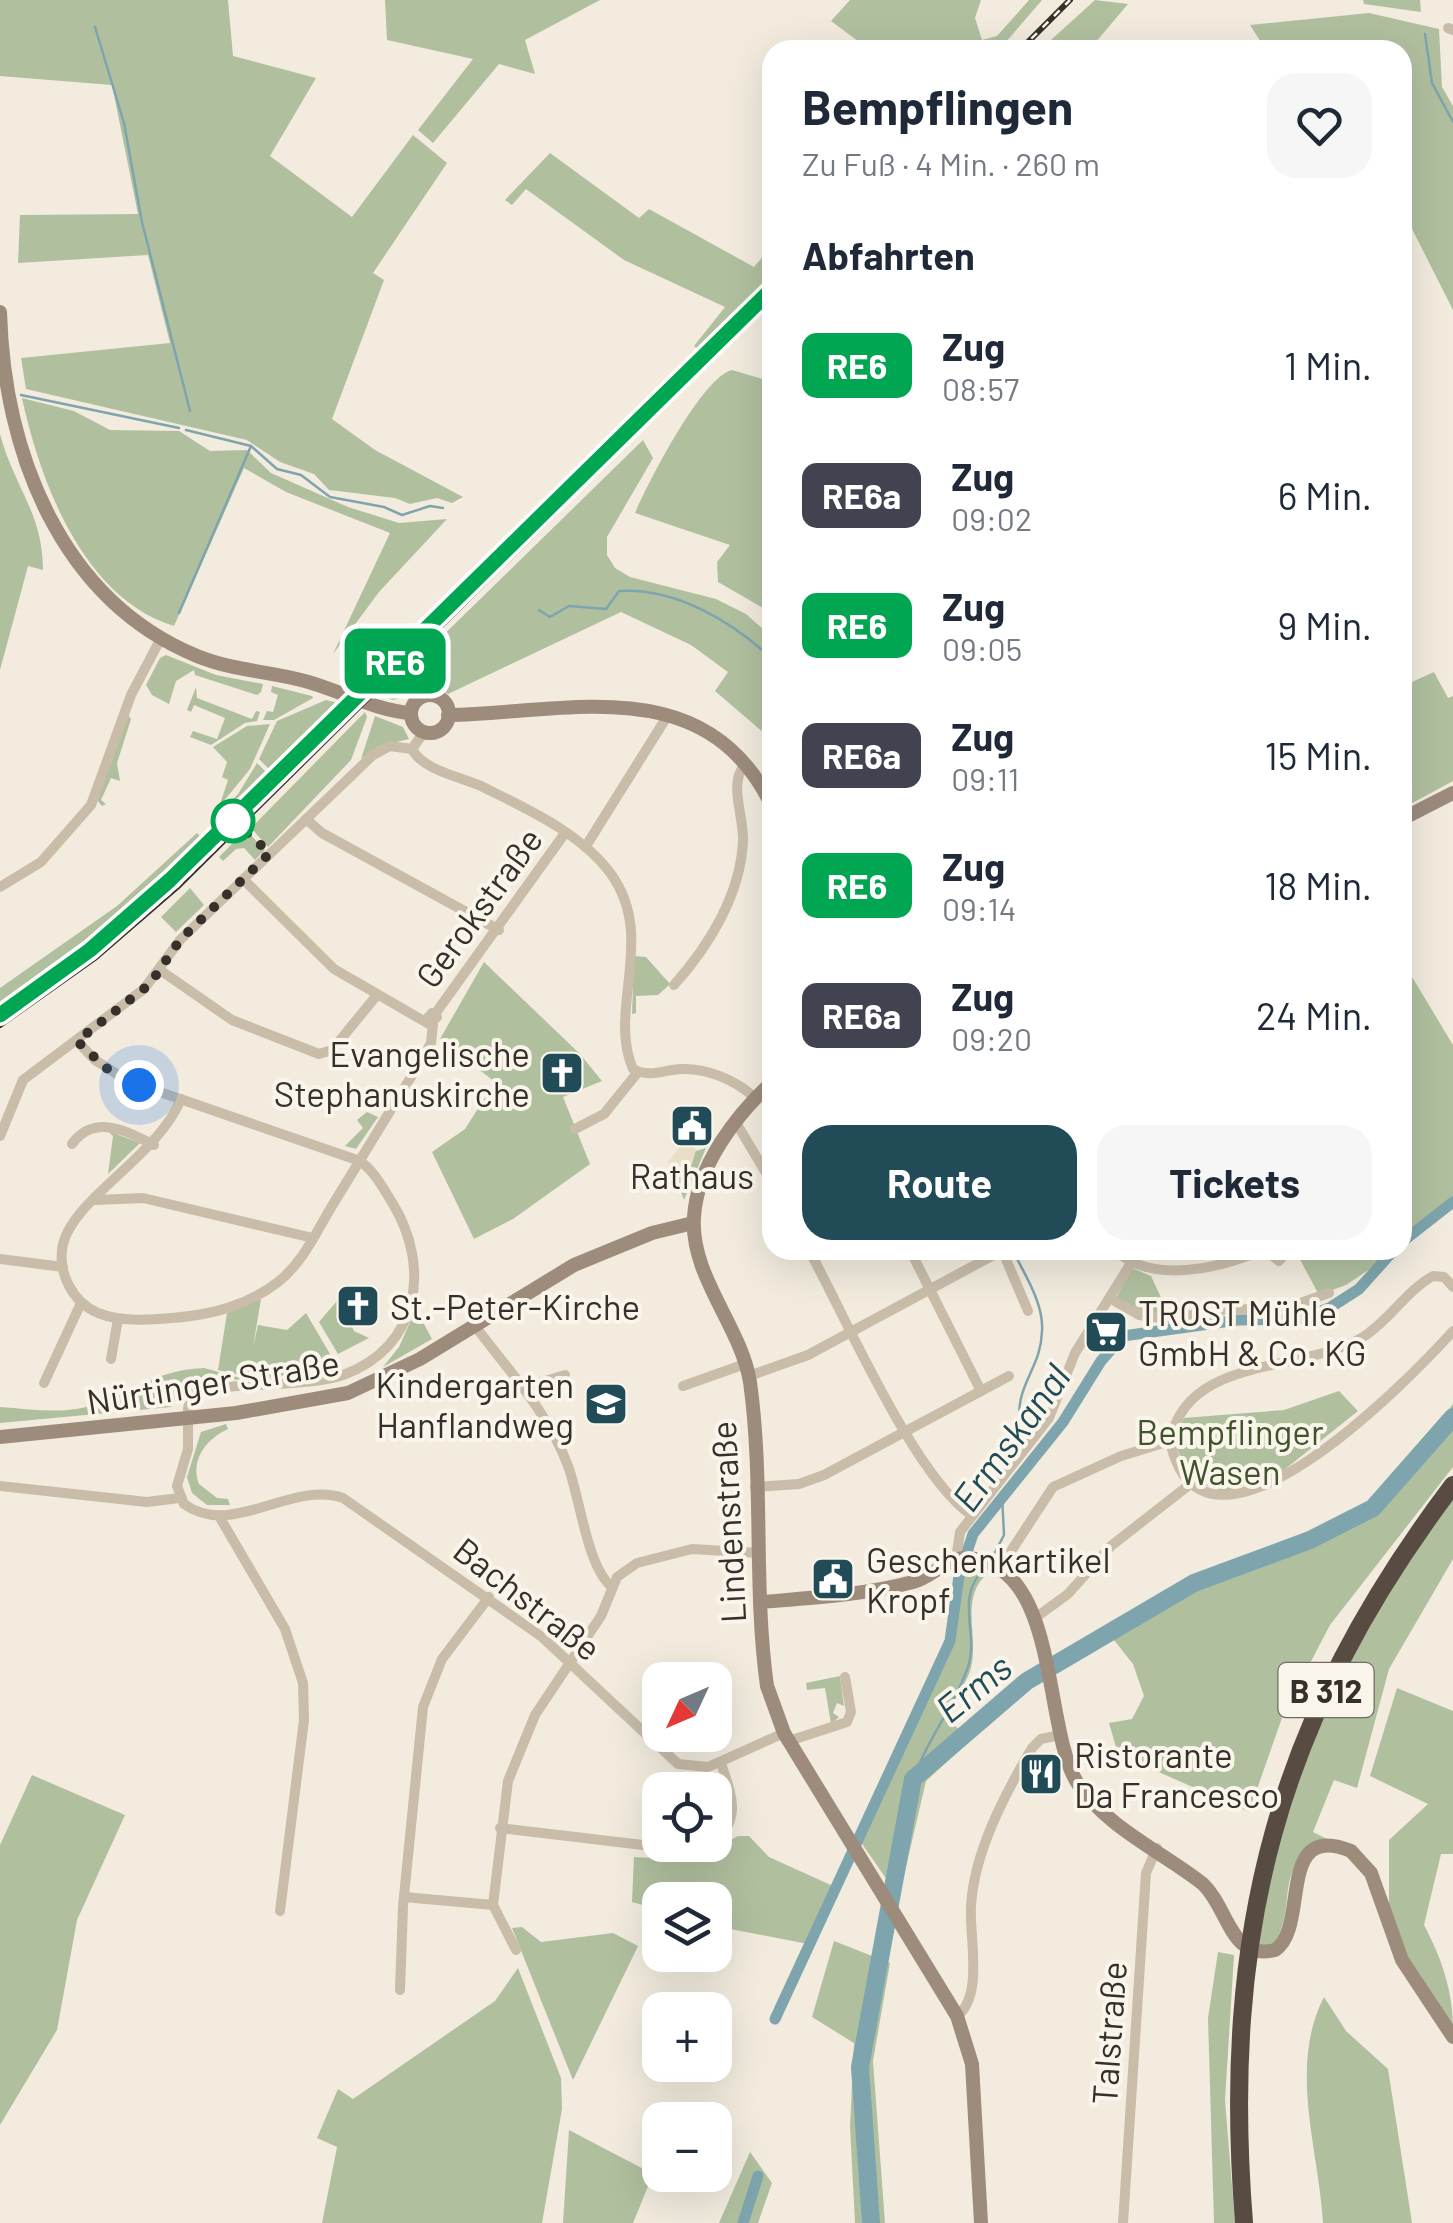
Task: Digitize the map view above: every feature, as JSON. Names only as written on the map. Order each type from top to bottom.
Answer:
[{"type":"highway","name":"B 312","points":[[1244,2223],[1237,2070],[1242,1980],[1251,1918],[1283,1793],[1324,1696],[1383,1587],[1453,1485]]},
{"type":"street","points":[[0,312],[12,418],[43,504],[101,591],[161,638],[238,669],[304,681],[411,713]]},
{"type":"street","points":[[0,887],[41,862],[91,805],[111,760],[127,704],[161,638]]},
{"type":"street","points":[[429,695],[444,701],[448,715],[440,730],[424,732],[414,725],[411,713],[418,698],[429,695]]},
{"type":"street","points":[[448,715],[591,705],[668,715],[706,732],[745,765],[762,791]]},
{"type":"street","points":[[586,846],[668,715]]},
{"type":"street","points":[[412,749],[424,732]]},
{"type":"street","points":[[0,1136],[2,1123],[23,1080],[158,975],[180,940],[378,751],[390,746],[412,749],[424,763],[484,788],[565,832],[586,846],[620,888],[631,920],[629,1056],[638,1072]]},
{"type":"street","points":[[674,985],[700,952],[734,886],[743,841],[737,780],[745,765]]},
{"type":"street","points":[[1412,814],[1453,793]]},
{"type":"street","points":[[306,819],[322,833],[498,930]]},
{"type":"street","name":"Gerokstraße","points":[[118,1318],[188,1316],[238,1305],[285,1276],[313,1238],[431,1042],[432,1019],[565,832]]},
{"type":"street","points":[[244,879],[311,950],[377,994],[432,1019]]},
{"type":"street","points":[[158,975],[232,1020],[319,1054],[332,1050],[377,994]]},
{"type":"street","points":[[77,1041],[118,1076],[360,1161],[382,1186],[408,1231],[415,1253],[414,1291],[394,1336],[374,1359],[340,1376],[286,1386],[202,1388],[189,1400],[188,1450],[177,1486],[179,1498],[199,1514],[219,1516],[285,1629],[304,1683],[304,1720],[280,1911]]},
{"type":"street","points":[[638,1072],[698,1071],[732,1081],[754,1098]]},
{"type":"street","points":[[575,1129],[604,1114],[638,1072]]},
{"type":"street","points":[[693,1223],[704,1178],[734,1121],[762,1091]]},
{"type":"street","points":[[111,1359],[118,1318],[80,1303],[63,1267],[68,1231],[154,1145],[182,1099]]},
{"type":"street","points":[[734,1121],[762,1167]]},
{"type":"street","points":[[72,1144],[83,1129],[96,1125],[154,1145]]},
{"type":"street","points":[[122,1175],[128,1197]]},
{"type":"street","points":[[96,1200],[128,1197],[313,1238]]},
{"type":"street","name":"Nürtinger Straße","points":[[0,1437],[189,1419],[348,1393],[403,1369],[585,1260],[662,1229],[693,1223]]},
{"type":"street","name":"Lindenstraße","points":[[693,1223],[702,1260],[746,1370],[766,1686],[786,1737],[956,2016],[972,2064],[981,2223]]},
{"type":"street","points":[[0,1259],[63,1267]]},
{"type":"street","points":[[814,1260],[906,1431],[942,1489],[971,1515]]},
{"type":"street","points":[[915,1260],[981,1391]]},
{"type":"street","points":[[682,1386],[794,1361],[984,1260]]},
{"type":"street","points":[[1006,1260],[1028,1310]]},
{"type":"street","points":[[1128,1260],[1154,1269],[1197,1267],[1225,1260]]},
{"type":"street","points":[[1132,1263],[1075,1353],[1049,1418],[971,1515],[956,1540],[1034,1618],[1046,1648],[1069,1768],[1092,1801],[1212,1892],[1239,1944],[1261,1952],[1281,1946],[1290,1933],[1295,1881],[1304,1860],[1326,1848],[1351,1851],[1371,1873],[1402,1960],[1453,2037]]},
{"type":"street","points":[[1453,1287],[1444,1278],[1433,1276],[1360,1338],[1204,1387],[1182,1410],[1170,1442],[1190,1485],[1224,1496],[1254,1492],[1279,1481],[1392,1390],[1453,1331]]},
{"type":"street","points":[[1112,1299],[1139,1316],[1167,1319],[1223,1310],[1286,1308],[1328,1293]]},
{"type":"street","points":[[44,1383],[80,1303]]},
{"type":"street","points":[[475,1326],[555,1433],[583,1512],[596,1568],[612,1587]]},
{"type":"street","points":[[522,1388],[564,1375]]},
{"type":"street","points":[[755,1487],[810,1481],[1009,1376]]},
{"type":"street","points":[[760,1602],[911,1583],[980,1562],[1053,1486],[1097,1465],[1170,1442]]},
{"type":"street","points":[[1034,1618],[1068,1594],[1111,1546],[1190,1485]]},
{"type":"street","points":[[0,1486],[146,1502],[179,1498]]},
{"type":"street","name":"Bachstraße","points":[[219,1516],[320,1494],[336,1496],[489,1598],[570,1661],[678,1764],[699,1768],[721,1763],[786,1737],[847,1722],[851,1712],[845,1677]]},
{"type":"street","points":[[516,1950],[493,1905],[508,1780],[524,1738],[600,1616],[612,1587],[630,1566],[647,1560],[701,1548],[759,1553]]},
{"type":"street","points":[[407,1980],[400,1990],[418,1736],[427,1692],[448,1648],[489,1598]]},
{"type":"street","points":[[956,2016],[966,2008],[970,1992],[971,1905],[982,1854],[1032,1748],[1041,1739],[1060,1735]]},
{"type":"street","points":[[721,1763],[723,1772]]},
{"type":"street","points":[[500,1828],[642,1846]]},
{"type":"street","name":"Talstraße","points":[[1123,2223],[1146,1873],[1158,1848]]},
{"type":"street","points":[[404,1897],[493,1905]]},
{"type":"green space","points":[[0,0],[228,0],[233,56],[316,78],[270,156],[352,217],[413,135],[447,163],[373,273],[384,280],[332,419],[375,450],[463,497],[452,503],[437,498],[410,504],[395,498],[329,490],[314,474],[280,462],[247,440],[26,389],[21,358],[170,343],[148,255],[18,263],[20,215],[138,214],[112,85],[0,76]]},
{"type":"green space","points":[[385,0],[600,0],[525,40],[535,74],[499,64],[433,143],[418,130],[473,59],[387,40]]},
{"type":"green space","points":[[850,0],[981,0],[975,18],[982,40],[857,40],[831,21]]},
{"type":"green space","points":[[1029,0],[1042,0],[1008,40],[982,40],[997,36]]},
{"type":"green space","points":[[1095,0],[1128,4],[1097,40],[1051,40]]},
{"type":"green space","points":[[1363,0],[1420,0],[1421,12],[1364,4]]},
{"type":"green space","points":[[1369,13],[1439,29],[1442,87],[1453,106],[1453,310],[1412,229],[1412,40],[1260,40],[1250,25]]},
{"type":"green space","points":[[550,153],[639,218],[649,209],[754,267],[762,258],[762,289],[700,351],[694,346],[725,307],[624,260],[526,189],[512,205],[505,200]]},
{"type":"green space","points":[[732,370],[762,379],[762,607],[718,582],[717,562],[730,545],[635,513],[663,456],[692,410],[720,377]]},
{"type":"green space","points":[[22,398],[74,411],[110,430],[179,431],[210,451],[247,450],[271,473],[348,507],[399,523],[447,519],[379,592],[333,654],[390,533],[286,492],[244,468],[174,626],[142,612],[115,591],[91,564],[54,500]]},
{"type":"green space","points":[[0,434],[33,516],[43,570],[28,566],[0,670]]},
{"type":"green space","points":[[643,440],[653,458],[607,537],[607,555],[615,568],[630,577],[716,599],[746,614],[762,628],[762,731],[715,691],[728,672],[691,645],[621,612],[448,694],[436,687],[393,700],[381,696]]},
{"type":"green space","points":[[166,655],[216,675],[263,684],[261,692],[257,695],[195,675],[194,670],[176,681],[169,704],[152,695],[146,685],[160,658]]},
{"type":"green space","points":[[1434,672],[1448,698],[1453,696],[1453,781],[1412,803],[1412,682]]},
{"type":"green space","points":[[272,686],[313,698],[274,720],[263,720],[267,711],[273,712],[278,695],[271,692]]},
{"type":"green space","points":[[196,687],[197,698],[252,719],[256,711],[260,712],[257,721],[245,723],[211,745],[190,737],[193,731],[217,739],[225,718],[194,705],[191,712],[187,710]]},
{"type":"green space","points":[[326,700],[342,704],[272,772],[259,759],[277,721]]},
{"type":"green space","points":[[365,712],[367,717],[351,760],[268,847],[251,828]]},
{"type":"green space","points":[[128,715],[131,719],[117,763],[120,781],[111,778],[101,800],[106,804],[102,806],[97,800]]},
{"type":"green space","points":[[375,716],[403,727],[409,739],[379,746],[361,759]]},
{"type":"green space","points":[[270,724],[250,769],[219,807],[228,780],[222,777],[227,762],[213,747],[247,726]]},
{"type":"green space","points":[[257,763],[269,775],[222,823],[216,817],[238,794]]},
{"type":"green space","points":[[246,830],[265,850],[255,860],[244,848],[236,849],[223,861],[219,857]]},
{"type":"green space","points":[[197,833],[201,837],[84,943],[0,1007],[0,988],[117,906]]},
{"type":"green space","points":[[190,888],[204,905],[176,932],[161,917]]},
{"type":"green space","points":[[634,956],[646,957],[670,984],[658,995],[636,996],[636,1013],[632,1014]]},
{"type":"green space","points":[[484,962],[580,1054],[602,1081],[563,1097],[590,1164],[513,1219],[474,1239],[432,1152],[465,1129],[495,1082],[440,1039]]},
{"type":"green space","points":[[1412,977],[1453,1045],[1453,1198],[1412,1237]]},
{"type":"green space","points":[[367,1112],[378,1117],[356,1149],[345,1146],[363,1128],[357,1120]]},
{"type":"green space","points":[[108,1131],[140,1143],[108,1174],[113,1136]]},
{"type":"green space","points":[[706,1148],[684,1200],[675,1176],[696,1151]]},
{"type":"green space","points":[[1300,1260],[1383,1260],[1346,1285],[1319,1295]]},
{"type":"green space","points":[[1132,1268],[1151,1276],[1169,1315],[1136,1310],[1116,1298]]},
{"type":"green space","points":[[342,1295],[351,1303],[344,1310],[354,1331],[369,1338],[338,1354],[319,1322]]},
{"type":"green space","points":[[261,1299],[253,1347],[258,1325],[287,1330],[306,1313],[337,1366],[260,1380],[218,1370],[227,1313]]},
{"type":"green space","points":[[416,1309],[432,1339],[383,1367],[399,1347]]},
{"type":"green space","points":[[204,1368],[248,1380],[194,1384],[171,1407],[0,1423],[0,1407],[75,1409],[102,1402],[169,1373]]},
{"type":"green space","name":"Bempflinger Wasen","points":[[1339,1391],[1358,1411],[1279,1474],[1226,1492],[1192,1481],[1173,1440],[1184,1418],[1284,1410]]},
{"type":"green space","points":[[1453,1404],[1453,1467],[1330,1625],[1283,1715],[1249,1812],[1118,1754],[1109,1723],[1132,1719],[1144,1696],[1133,1664],[1110,1635],[1218,1578],[1369,1510]]},
{"type":"green space","points":[[226,1424],[228,1429],[202,1451],[197,1475],[199,1484],[217,1498],[228,1499],[230,1505],[207,1505],[192,1493],[187,1477],[201,1432]]},
{"type":"green space","points":[[1453,1497],[1453,1559],[1389,1669],[1357,1788],[1334,1780],[1313,1832],[1329,1840],[1311,1850],[1292,1872],[1282,1928],[1275,1944],[1255,1948],[1272,1860],[1285,1817],[1333,1691],[1375,1611]]},
{"type":"green space","points":[[973,1567],[988,1573],[974,1595],[972,1661],[967,1679],[945,1717],[971,1740],[926,1781],[899,1897],[860,1841],[953,1644],[963,1572]]},
{"type":"green space","points":[[840,1676],[844,1706],[837,1703],[833,1713],[839,1717],[831,1724],[825,1688],[807,1690],[806,1683]]},
{"type":"green space","points":[[1397,1688],[1453,1711],[1453,1854],[1441,1854],[1424,1925],[1445,1976],[1453,2029],[1410,1967],[1389,1905],[1389,1840],[1428,1804],[1370,1776]]},
{"type":"green space","points":[[32,1775],[125,1815],[77,1920],[57,2030],[0,2125],[0,1845]]},
{"type":"green space","points":[[749,1836],[769,1857],[833,1886],[808,1944],[732,1929],[732,1882],[642,1882],[642,1905],[632,1902],[634,1857],[642,1857],[642,1862],[732,1862],[732,1839]]},
{"type":"green space","points":[[522,1927],[541,1942],[613,1933],[638,1946],[573,2080],[512,1928]]},
{"type":"green space","points":[[834,1941],[890,1963],[873,2061],[885,2223],[855,2223],[850,2126],[854,2043],[812,2017]]},
{"type":"green space","points":[[1218,1952],[1234,1955],[1225,2100],[1235,2223],[1214,2223],[1208,2018]]},
{"type":"green space","points":[[518,1968],[561,2078],[562,2109],[542,2223],[322,2223],[337,2147],[317,2138],[338,2089],[353,2099],[495,2001]]},
{"type":"green space","points":[[1324,1997],[1346,2031],[1388,2069],[1412,2223],[1323,2223],[1307,2080],[1313,2024]]},
{"type":"green space","points":[[569,2130],[642,2168],[642,2192],[646,2192],[633,2223],[563,2223]]},
{"type":"green space","points":[[750,2152],[772,2183],[758,2223],[719,2223]]},
{"type":"shaded area","points":[[690,1142],[696,1150],[692,1164],[679,1176],[669,1175],[668,1162],[683,1143]]},
{"type":"waterway","points":[[95,27],[124,123],[142,222],[190,411]]},
{"type":"waterway","points":[[1425,34],[1432,83],[1453,122]]},
{"type":"waterway","points":[[21,395],[179,428]]},
{"type":"waterway","points":[[186,430],[251,446],[277,469],[301,475],[330,497],[384,507],[402,515],[430,506],[443,508]]},
{"type":"waterway","points":[[179,613],[251,446]]},
{"type":"waterway","points":[[539,610],[550,617],[569,606],[606,609],[619,591],[640,591],[702,610],[740,632],[762,651]]},
{"type":"waterway","name":"Ermskanal","points":[[1412,1234],[1453,1202]]},
{"type":"waterway","points":[[1018,1260],[1033,1290],[1042,1321],[1037,1358],[1020,1404],[1021,1436]]},
{"type":"waterway","name":"Ermskanal","points":[[775,2019],[950,1641],[959,1576],[973,1534],[1063,1422],[1101,1361],[1123,1336],[1238,1320],[1301,1319],[1331,1307],[1359,1289],[1385,1260]]},
{"type":"waterway","name":"Erms","points":[[871,2223],[860,2067],[913,1779],[1027,1681],[1194,1583],[1310,1540],[1373,1508],[1453,1417]]},
{"type":"waterway","points":[[991,1560],[1004,1535],[1002,1495]]},
{"type":"waterway","points":[[913,1779],[968,1667],[970,1593],[983,1570]]},
{"type":"waterway","name":"Ermskanal","points":[[743,2223],[758,2176]]},
{"type":"railway","points":[[1030,40],[1070,0]]},
{"type":"railway","points":[[0,1025],[96,957],[177,887],[762,308]]},
{"type":"train","name":"RE6","points":[[0,1015],[90,950],[170,880],[762,299]]},
{"type":"place","name":"Evangelische Stephanuskirche","points":[[562,1073]]},
{"type":"place","name":"Rathaus","points":[[692,1126]]},
{"type":"place","name":"St.-Peter-Kirche","points":[[358,1306]]},
{"type":"place","name":"TROST Mühle GmbH & Co. KG","points":[[1106,1332]]},
{"type":"place","name":"Kindergarten Hanflandweg","points":[[606,1404]]},
{"type":"place","name":"Geschenkartikel Kropf","points":[[833,1579]]},
{"type":"place","name":"Ristorante Da Francesco","points":[[1041,1774]]},
{"type":"route","points":[[139,1085],[106,1068],[77,1041],[150,984],[180,940],[270,853],[233,821]]}]
